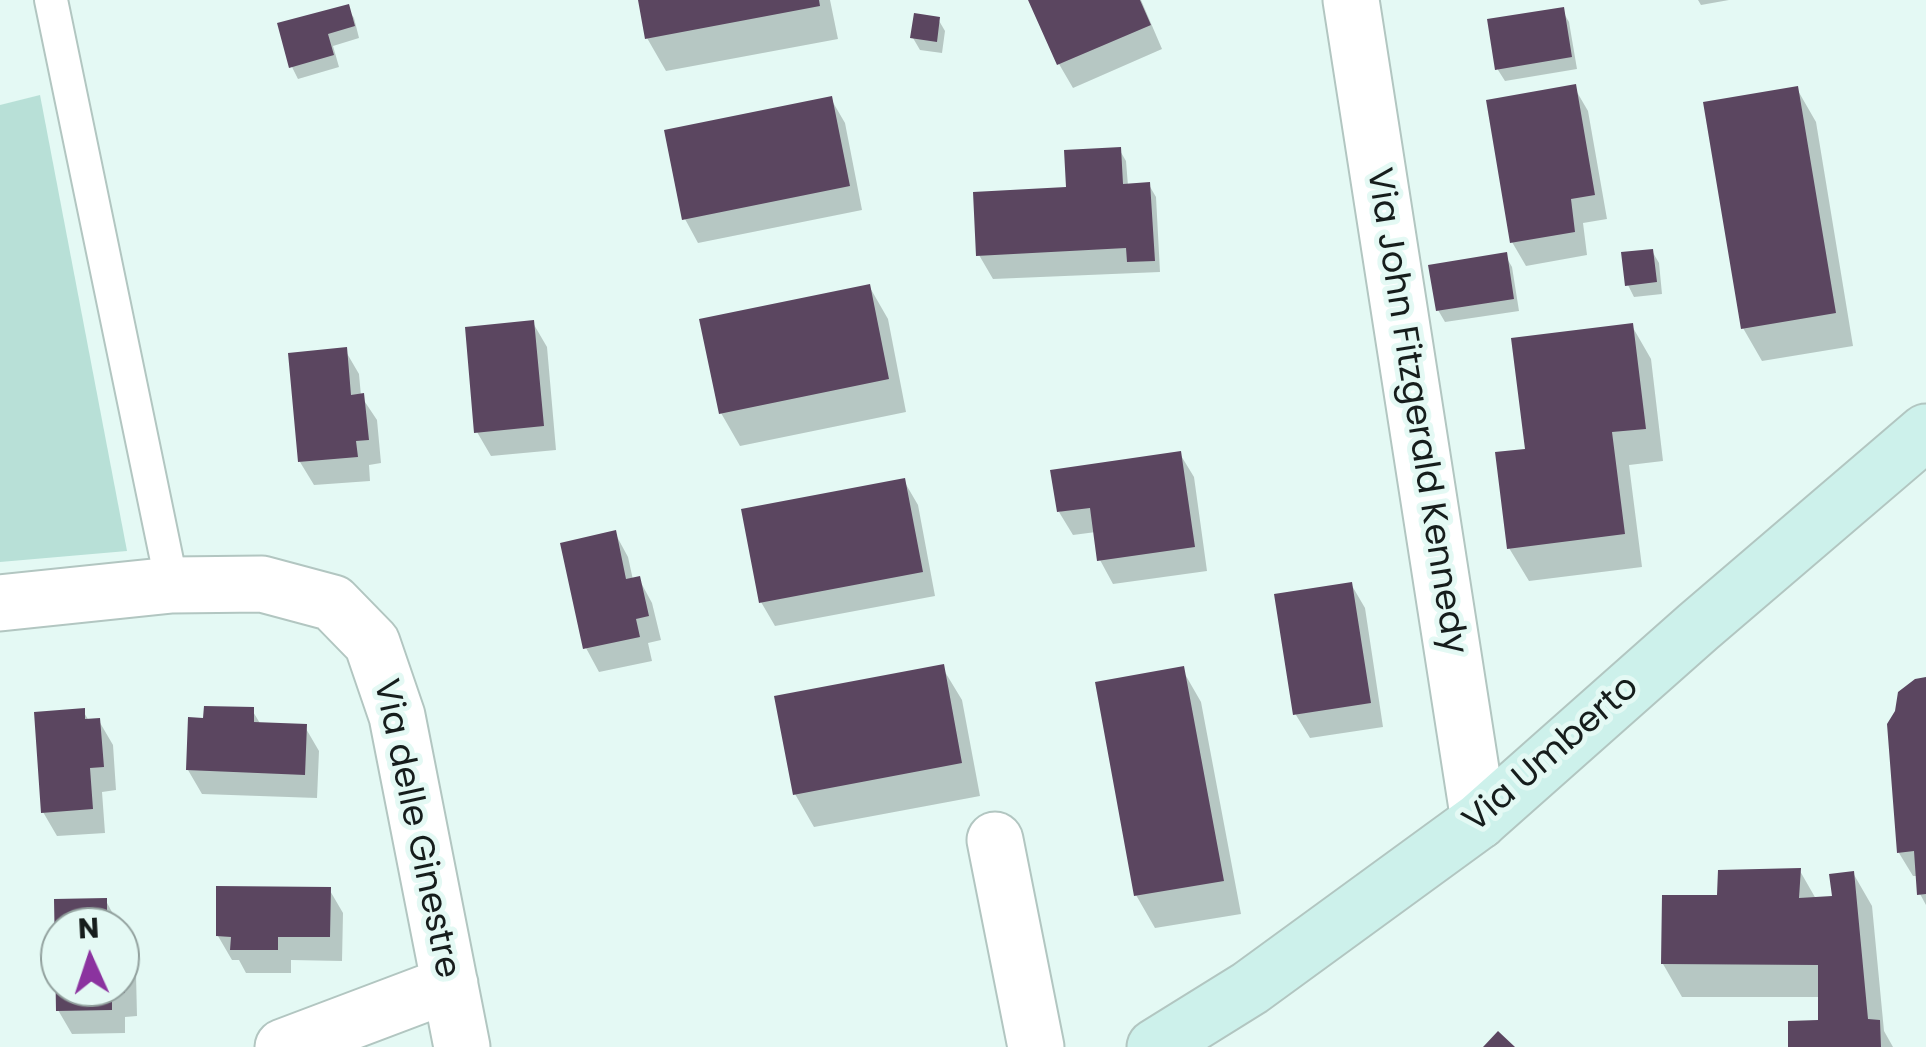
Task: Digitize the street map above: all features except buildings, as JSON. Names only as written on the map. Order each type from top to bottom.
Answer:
[{"type":"main road","name":"Via Umberto","points":[[1156,1047],[1250,988],[1479,821],[1926,432]]},
{"type":"street","name":"Via John Fitzgerald Kennedy","points":[[1350,0],[1479,821]]},
{"type":"street","name":"Via delle Ginestre","points":[[0,603],[172,585],[262,584],[333,603],[372,643],[397,716],[462,1047]]},
{"type":"street","points":[[995,840],[1036,1047]]},
{"type":"street","points":[[283,1047],[450,984]]},
{"type":"lane","points":[[52,0],[172,585]]},
{"type":"green space","points":[[40,95],[127,551],[0,562],[0,105]]}]
